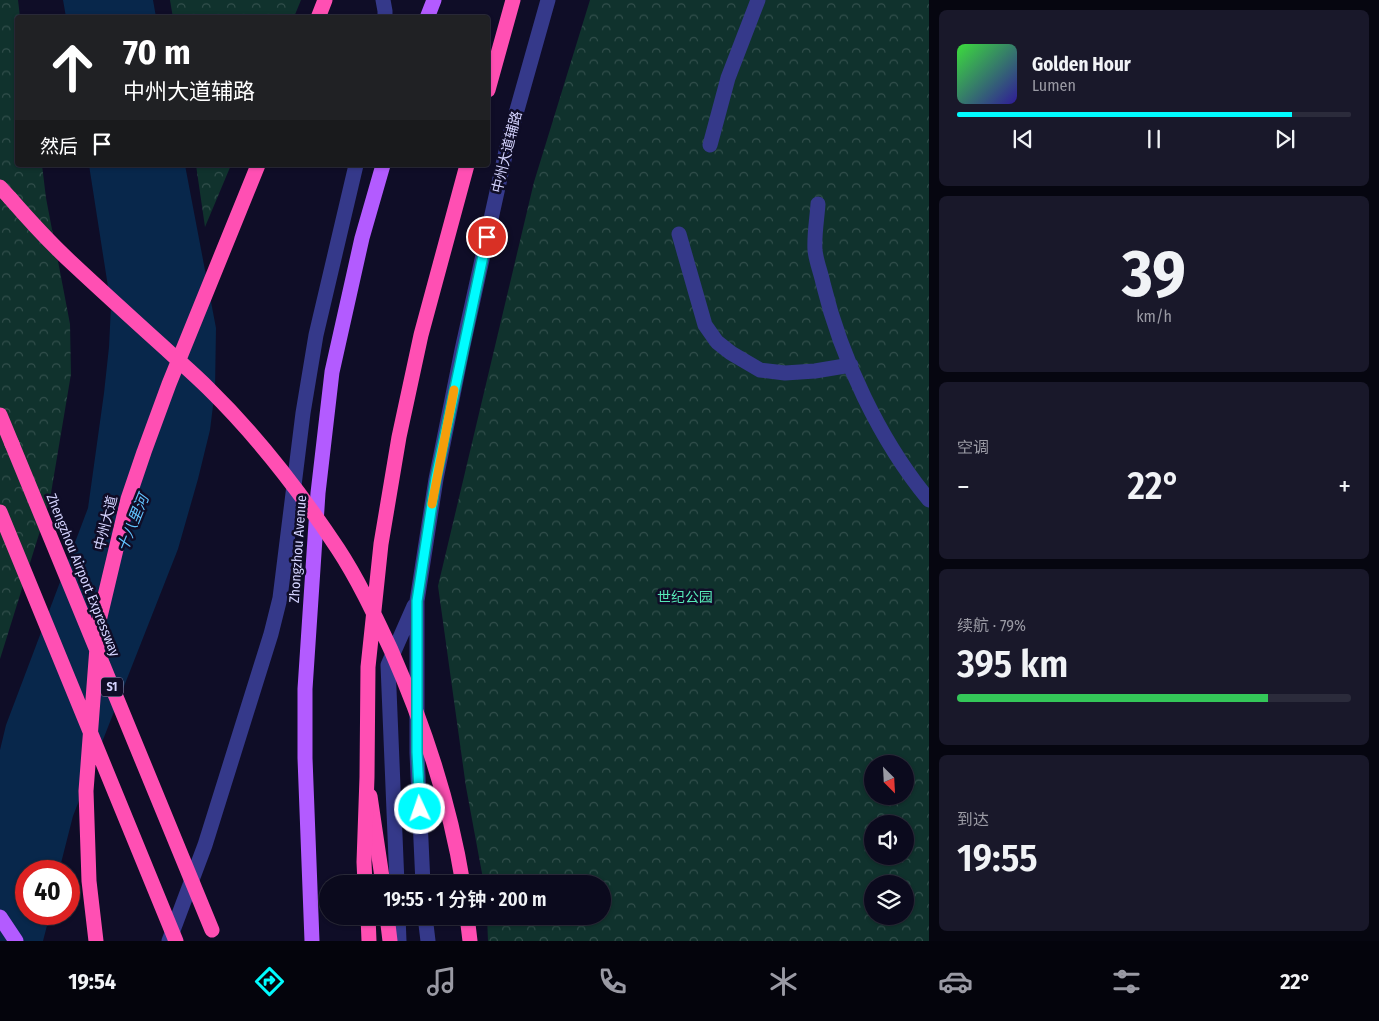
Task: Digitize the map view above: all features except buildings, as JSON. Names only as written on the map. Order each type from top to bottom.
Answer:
[{"type":"highway","points":[[319,15],[325,0]]},
{"type":"highway","points":[[490,83],[513,0]]},
{"type":"highway","name":"中州大道","points":[[96,941],[89,881],[86,791],[99,621],[128,499],[144,452],[169,384],[257,167]]},
{"type":"highway","points":[[365,875],[368,667],[381,544],[399,437],[420,335],[466,167]]},
{"type":"highway","points":[[5,193],[33,225],[72,264],[208,388],[240,422],[287,477],[339,550],[359,584],[381,629],[414,705],[447,806],[461,875]]},
{"type":"highway","name":"Zhengzhou Airport Expressway","points":[[0,415],[214,936]]},
{"type":"highway","points":[[0,512],[176,941]]},
{"type":"highway","points":[[367,777],[382,875]]},
{"type":"highway","points":[[89,881],[91,941]]},
{"type":"highway","points":[[368,925],[369,941]]},
{"type":"highway","points":[[388,925],[390,941]]},
{"type":"highway","points":[[468,925],[470,941]]},
{"type":"main road","points":[[428,15],[434,0]]},
{"type":"main road","name":"Zhongzhou Avenue","points":[[312,941],[305,758],[305,689],[318,492],[332,372],[362,238],[382,167]]},
{"type":"main road","points":[[0,917],[16,941]]},
{"type":"street","points":[[383,0],[384,15]]},
{"type":"street","name":"中州大道辅路","points":[[417,601],[436,478],[462,350],[508,142],[548,0]]},
{"type":"street","points":[[710,145],[728,78],[758,0]]},
{"type":"street","points":[[169,941],[205,845],[271,634],[280,598],[303,413],[316,335],[356,167]]},
{"type":"street","points":[[818,204],[815,250],[836,327],[872,412],[887,440],[902,465],[929,500]]},
{"type":"street","points":[[679,234],[705,325],[717,342],[760,370],[785,372],[815,371],[851,365]]},
{"type":"street","points":[[397,875],[388,665],[417,601]]},
{"type":"street","points":[[417,601],[417,752],[423,875]]},
{"type":"street","points":[[399,925],[400,941]]},
{"type":"street","points":[[426,925],[428,941]]},
{"type":"green space","points":[[0,0],[18,0],[20,15],[15,15],[15,167],[42,167],[46,198],[70,324],[71,374],[50,499],[0,659]]},
{"type":"green space","points":[[170,0],[301,0],[295,15],[172,15]]},
{"type":"green space","name":"世纪公园","points":[[590,0],[929,0],[929,941],[488,941],[487,925],[611,925],[611,875],[482,875],[466,787],[438,586],[534,182]]},
{"type":"green space","points":[[196,167],[230,167],[205,227]]},
{"type":"water","points":[[63,0],[153,0],[156,15],[66,15]]},
{"type":"water","name":"十八里河","points":[[89,167],[185,167],[216,328],[215,390],[210,430],[178,549],[73,816],[62,860],[15,860],[15,925],[47,925],[43,941],[0,941],[0,750],[6,725],[88,508],[109,347],[111,306]]},
{"type":"slow traffic","points":[[432,504],[454,390]]},
{"type":"route","points":[[420,809],[417,752],[417,601],[436,478],[487,237]]}]
